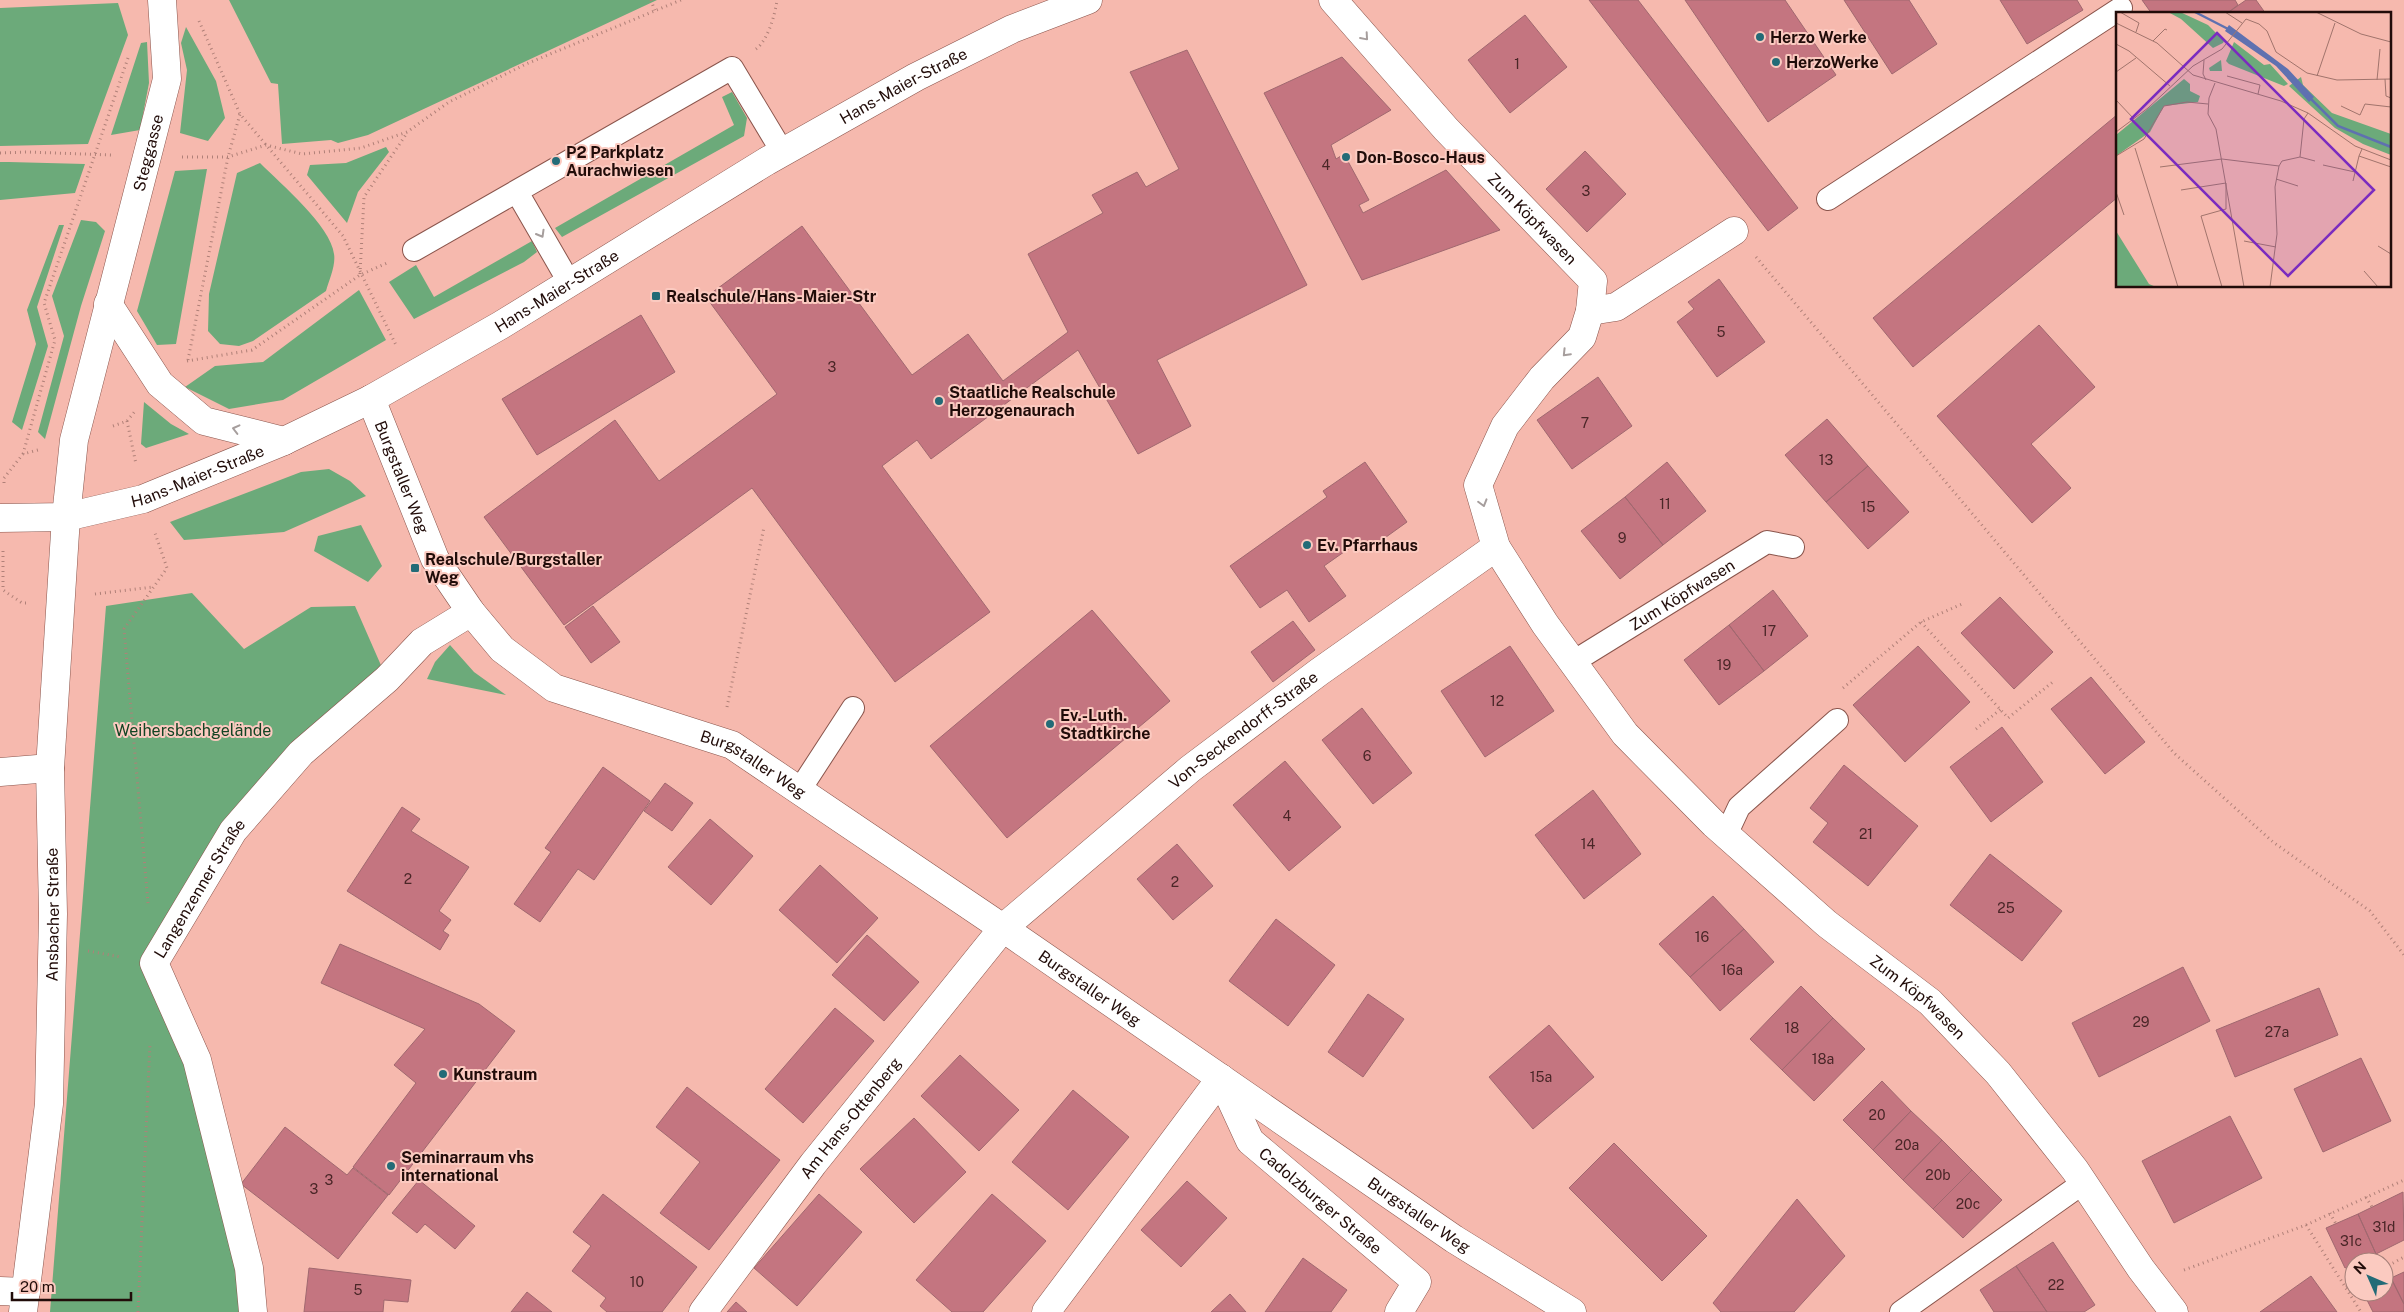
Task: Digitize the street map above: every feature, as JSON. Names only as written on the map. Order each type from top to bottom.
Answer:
[{"type":"street","name":"Hans-Maier-Straße","points":[[0,518],[66,517],[143,499],[284,441],[371,399],[410,375],[501,325],[766,161],[916,77],[1012,29],[1088,0]]},
{"type":"street","name":"Zum Köpfwasen","points":[[1333,0],[1446,129],[1592,281],[1590,311],[1582,337],[1542,378],[1505,426],[1478,484],[1496,547],[1573,662],[1625,734],[1726,835],[1827,924],[1930,1002],[1998,1073],[2083,1183],[2151,1282],[2174,1312]]},
{"type":"street","name":"Steggasse","points":[[66,517],[74,440],[167,79],[163,2]]},
{"type":"street","points":[[1590,311],[1616,307],[1734,231]]},
{"type":"street","points":[[108,304],[160,384],[204,420],[284,441]]},
{"type":"street","name":"Burgstaller Weg","points":[[371,399],[435,559],[471,612],[502,649],[554,688],[732,745],[1003,928],[1454,1239],[1572,1312]]},
{"type":"street","name":"Ansbacher Straße","points":[[16,1298],[49,1104],[52,944],[50,768],[66,517]]},
{"type":"street","name":"Von-Seckendorff-Straße","points":[[1003,928],[1190,769],[1319,672],[1496,547]]},
{"type":"street","name":"Langenzenner Straße","points":[[253,1312],[248,1268],[197,1060],[154,962],[233,831],[301,753],[387,679],[422,642],[471,612]]},
{"type":"street","points":[[0,772],[50,768]]},
{"type":"street","name":"Am Hans-Ottenberg","points":[[703,1312],[813,1164],[1003,928]]},
{"type":"street","points":[[1046,1312],[1221,1078]]},
{"type":"street","name":"Cadolzburger Straße","points":[[1221,1078],[1250,1141],[1417,1282],[1399,1312]]},
{"type":"lane","points":[[1828,199],[2120,7]]},
{"type":"lane","points":[[414,250],[732,68],[783,153]]},
{"type":"lane","points":[[517,192],[569,282]]},
{"type":"lane","name":"Zum Köpfwasen","points":[[1573,662],[1767,542],[1793,547]]},
{"type":"lane","points":[[799,791],[853,708]]},
{"type":"lane","points":[[1726,835],[1739,807],[1837,720]]},
{"type":"lane","points":[[1902,1312],[2083,1183]]},
{"type":"path","points":[[651,0],[654,11]]},
{"type":"path","points":[[228,157],[266,145],[302,154],[361,148],[407,132],[448,102],[500,77],[681,0]]},
{"type":"path","points":[[732,68],[760,46],[770,26],[777,0]]},
{"type":"path","points":[[198,18],[240,114],[343,236],[360,275],[410,375]]},
{"type":"path","points":[[23,454],[55,340],[44,303],[132,46]]},
{"type":"path","points":[[240,114],[228,157],[188,360],[252,350],[360,275]]},
{"type":"path","points":[[360,275],[364,198],[407,132]]},
{"type":"path","points":[[1734,231],[2174,753],[2273,842],[2370,912],[2404,955]]},
{"type":"path","points":[[128,420],[143,499],[167,568],[124,629],[148,904]]},
{"type":"path","points":[[720,742],[764,527]]},
{"type":"path","points":[[1837,720],[1842,690],[1921,622],[1962,604]]},
{"type":"path","points":[[1921,622],[2008,718],[2054,681]]},
{"type":"path","points":[[1976,729],[2001,709]]},
{"type":"path","points":[[52,944],[154,962]]},
{"type":"path","points":[[138,1312],[150,1041]]},
{"type":"path","points":[[2151,1282],[2306,1225],[2404,1180]]},
{"type":"path","points":[[2366,1196],[2372,1207]]},
{"type":"path","points":[[2330,1213],[2336,1224]]},
{"type":"path","points":[[2306,1225],[2344,1284]]},
{"type":"green space","points":[[229,0],[657,0],[368,135],[338,143],[331,140],[282,144],[278,84],[271,83]]},
{"type":"green space","points":[[118,3],[128,35],[88,144],[0,146],[0,8]]},
{"type":"green space","points":[[186,27],[216,81],[225,118],[208,141],[180,133],[187,70],[181,43]]},
{"type":"green space","points":[[147,42],[149,83],[140,130],[111,135],[141,43]]},
{"type":"green space","points":[[732,92],[747,118],[744,136],[562,237],[555,228],[734,125],[722,97]]},
{"type":"green space","points":[[386,147],[389,152],[358,192],[347,223],[307,175],[310,165],[346,163]]},
{"type":"green space","points":[[0,162],[85,164],[75,193],[0,200]]},
{"type":"green space","points":[[260,163],[315,218],[331,243],[334,254],[333,268],[326,291],[253,341],[239,346],[220,344],[208,331],[209,294],[237,173]]},
{"type":"green space","points":[[207,169],[176,344],[157,345],[137,311],[175,171]]},
{"type":"green space","points":[[81,220],[96,222],[105,231],[81,306],[45,439],[38,432],[64,336],[52,296]]},
{"type":"green space","points":[[59,225],[64,225],[37,307],[48,346],[22,430],[12,422],[36,344],[27,310]]},
{"type":"green space","points":[[532,241],[537,252],[524,262],[414,319],[389,282],[416,265],[434,297]]},
{"type":"green space","points":[[359,290],[386,340],[283,400],[229,409],[185,387],[215,366],[263,362]]},
{"type":"green space","points":[[144,402],[171,424],[189,434],[146,448],[141,444]]},
{"type":"green space","points":[[329,469],[350,481],[366,496],[284,532],[184,540],[170,522],[301,472]]},
{"type":"green space","points":[[361,525],[382,566],[368,582],[314,551],[318,536]]},
{"type":"green space","name":"Weihersbachgelände","points":[[192,593],[244,649],[311,607],[355,606],[387,679],[301,753],[154,962],[197,1060],[253,1312],[50,1312],[106,606]]},
{"type":"green space","points":[[450,645],[474,672],[506,695],[427,679],[435,662]]},
{"type":"building","points":[[1589,0],[1638,0],[1798,208],[1768,231]]},
{"type":"building","name":"Herzo Werke","points":[[1685,0],[1785,0],[1836,75],[1768,122]]},
{"type":"building","points":[[1844,0],[1909,0],[1937,44],[1892,74]]},
{"type":"building","points":[[2000,0],[2077,0],[2083,10],[2027,44]]},
{"type":"building","points":[[2142,0],[2235,0],[2238,5],[2229,12],[2151,12]]},
{"type":"building","points":[[2246,0],[2256,0],[2265,12],[2229,12]]},
{"type":"building","points":[[1525,15],[1567,67],[1510,113],[1468,60]]},
{"type":"building","name":"Staatliche Realschule Herzogenaurach","points":[[1187,50],[1307,285],[1157,360],[1191,426],[1138,454],[1078,350],[931,459],[917,440],[882,466],[990,612],[895,682],[752,488],[564,625],[484,517],[615,420],[659,481],[777,394],[706,297],[802,226],[912,375],[968,334],[1003,381],[1068,332],[1028,254],[1103,213],[1092,195],[1137,172],[1146,187],[1179,169],[1130,72]]},
{"type":"building","points":[[1342,57],[1391,110],[1331,145],[1336,159],[1344,154],[1369,200],[1359,205],[1363,213],[1446,170],[1500,230],[1362,280],[1264,93]]},
{"type":"building","points":[[2116,116],[2116,199],[1913,367],[1873,318]]},
{"type":"building","points":[[1585,151],[1626,194],[1587,232],[1546,189]]},
{"type":"building","points":[[1719,279],[1765,342],[1717,377],[1677,322],[1694,309],[1688,302]]},
{"type":"building","points":[[641,315],[675,372],[537,455],[502,399]]},
{"type":"building","points":[[2039,325],[2095,387],[2031,444],[2071,488],[2032,523],[1937,416]]},
{"type":"building","points":[[1598,377],[1632,426],[1572,469],[1537,420]]},
{"type":"building","points":[[1827,419],[1868,466],[1826,502],[1785,455]]},
{"type":"building","name":"Ev. Pfarrhaus","points":[[1365,462],[1407,522],[1368,550],[1361,540],[1324,566],[1346,596],[1309,622],[1287,590],[1260,608],[1230,566],[1327,497],[1323,491]]},
{"type":"building","points":[[1667,462],[1706,511],[1663,545],[1625,497]]},
{"type":"building","points":[[1868,466],[1909,512],[1868,549],[1826,502]]},
{"type":"building","points":[[1625,497],[1663,545],[1620,579],[1581,531]]},
{"type":"building","points":[[1773,590],[1808,636],[1764,671],[1729,625]]},
{"type":"building","points":[[2000,597],[2053,652],[2014,689],[1961,633]]},
{"type":"building","points":[[593,606],[620,642],[591,663],[565,627]]},
{"type":"building","name":"Ev.-Luth. Stadtkirche","points":[[1092,610],[1170,701],[1007,838],[930,746]]},
{"type":"building","points":[[1293,621],[1315,650],[1273,682],[1251,652]]},
{"type":"building","points":[[1729,625],[1764,671],[1719,705],[1684,660]]},
{"type":"building","points":[[1510,646],[1554,711],[1485,757],[1441,691]]},
{"type":"building","points":[[1918,646],[1970,702],[1905,762],[1853,705]]},
{"type":"building","points":[[2091,677],[2145,742],[2105,774],[2051,709]]},
{"type":"building","points":[[1362,708],[1412,773],[1373,804],[1322,740]]},
{"type":"building","points":[[2002,727],[2043,782],[1991,822],[1950,767]]},
{"type":"building","points":[[1285,761],[1341,827],[1289,871],[1233,805]]},
{"type":"building","points":[[1844,765],[1918,826],[1868,886],[1813,842],[1828,823],[1810,808]]},
{"type":"building","points":[[603,767],[650,801],[594,880],[578,869],[540,922],[514,904],[551,852],[545,848]]},
{"type":"building","points":[[665,783],[693,803],[672,831],[644,811]]},
{"type":"building","points":[[1593,790],[1641,854],[1584,899],[1535,835]]},
{"type":"building","points":[[402,807],[420,819],[411,831],[469,867],[439,911],[451,920],[443,931],[449,935],[440,950],[347,891]]},
{"type":"building","points":[[710,819],[753,856],[711,905],[668,867]]},
{"type":"building","points":[[1177,844],[1213,886],[1173,920],[1137,879]]},
{"type":"building","points":[[1990,854],[2062,911],[2022,961],[1950,905]]},
{"type":"building","points":[[820,865],[878,918],[837,963],[779,910]]},
{"type":"building","points":[[1713,896],[1744,929],[1690,977],[1659,944]]},
{"type":"building","points":[[1276,919],[1335,965],[1288,1026],[1229,981]]},
{"type":"building","points":[[1744,929],[1774,962],[1720,1011],[1690,977]]},
{"type":"building","points":[[867,935],[919,982],[884,1021],[832,975]]},
{"type":"building","name":"Kunstraum","points":[[340,944],[479,1004],[515,1031],[389,1195],[353,1167],[416,1083],[394,1065],[425,1029],[321,983]]},
{"type":"building","points":[[2183,967],[2210,1021],[2099,1077],[2072,1023]]},
{"type":"building","points":[[1801,986],[1833,1018],[1782,1070],[1750,1039]]},
{"type":"building","points":[[2319,988],[2338,1035],[2235,1077],[2216,1030]]},
{"type":"building","points":[[1368,994],[1404,1019],[1363,1077],[1328,1052]]},
{"type":"building","points":[[835,1008],[874,1041],[803,1123],[765,1089]]},
{"type":"building","points":[[1833,1018],[1865,1049],[1814,1101],[1782,1070]]},
{"type":"building","points":[[1549,1025],[1594,1077],[1533,1129],[1489,1077]]},
{"type":"building","points":[[960,1055],[1019,1110],[979,1151],[921,1096]]},
{"type":"building","points":[[2361,1058],[2391,1121],[2323,1152],[2294,1089]]},
{"type":"building","points":[[1882,1081],[1911,1111],[1873,1150],[1843,1120]]},
{"type":"building","points":[[687,1087],[780,1160],[709,1250],[660,1213],[700,1162],[656,1127]]},
{"type":"building","points":[[1073,1090],[1129,1137],[1068,1210],[1012,1162]]},
{"type":"building","points":[[1911,1111],[1942,1140],[1903,1180],[1873,1150]]},
{"type":"building","points":[[2230,1116],[2262,1178],[2174,1223],[2142,1161]]},
{"type":"building","points":[[914,1118],[966,1172],[914,1223],[860,1169]]},
{"type":"building","points":[[285,1127],[347,1175],[353,1168],[388,1195],[338,1259],[241,1184]]},
{"type":"building","points":[[1942,1140],[1972,1170],[1933,1209],[1903,1180]]},
{"type":"building","points":[[1614,1143],[1707,1236],[1662,1281],[1569,1188]]},
{"type":"building","points":[[1972,1170],[2002,1200],[1963,1238],[1933,1209]]},
{"type":"building","points":[[419,1180],[475,1226],[455,1249],[425,1224],[417,1233],[392,1213]]},
{"type":"building","points":[[1187,1181],[1227,1218],[1181,1267],[1141,1230]]},
{"type":"building","points":[[2403,1192],[2404,1240],[2380,1252],[2375,1252],[2358,1214]]},
{"type":"building","points":[[603,1194],[697,1267],[662,1312],[607,1312],[600,1306],[606,1298],[572,1271],[591,1246],[573,1232]]},
{"type":"building","points":[[819,1194],[862,1232],[797,1306],[754,1268]]},
{"type":"building","points":[[992,1194],[1046,1241],[983,1312],[952,1312],[916,1280]]},
{"type":"building","points":[[1797,1199],[1845,1256],[1794,1312],[1721,1312],[1713,1303]]},
{"type":"building","points":[[2358,1214],[2375,1252],[2344,1252],[2344,1266],[2326,1228]]},
{"type":"building","points":[[2053,1242],[2095,1305],[2084,1312],[2047,1312],[2016,1266]]},
{"type":"building","points":[[1303,1258],[1347,1290],[1331,1312],[1265,1312]]},
{"type":"building","points":[[2016,1266],[2047,1312],[1994,1312],[1980,1290]]},
{"type":"building","points":[[309,1268],[411,1280],[408,1302],[384,1300],[383,1312],[304,1312]]},
{"type":"building","points":[[2404,1272],[2404,1304],[2394,1284],[2394,1277]]},
{"type":"building","points":[[2311,1276],[2337,1312],[2260,1312]]},
{"type":"building","points":[[2394,1284],[2404,1304],[2404,1312],[2373,1312],[2368,1302],[2394,1302]]},
{"type":"building","points":[[527,1292],[552,1312],[511,1312]]},
{"type":"building","points":[[1230,1294],[1246,1312],[1211,1312]]},
{"type":"building","points":[[736,1302],[747,1312],[727,1312]]},
{"type":"place","name":"Herzo Werke","points":[[1760,37]]},
{"type":"place","name":"HerzoWerke","points":[[1776,62]]},
{"type":"place","name":"Don-Bosco-Haus","points":[[1346,157]]},
{"type":"place","name":"P2 Parkplatz Aurachwiesen","points":[[556,161]]},
{"type":"place","name":"Realschule/Hans-Maier-Str","points":[[656,296]]},
{"type":"place","name":"Staatliche Realschule Herzogenaurach","points":[[939,401]]},
{"type":"place","name":"Ev. Pfarrhaus","points":[[1307,545]]},
{"type":"place","name":"Realschule/Burgstaller Weg","points":[[415,568]]},
{"type":"place","name":"Ev.-Luth. Stadtkirche","points":[[1050,724]]},
{"type":"place","name":"Kunstraum","points":[[443,1074]]},
{"type":"place","name":"Seminarraum vhs international","points":[[391,1166]]}]
